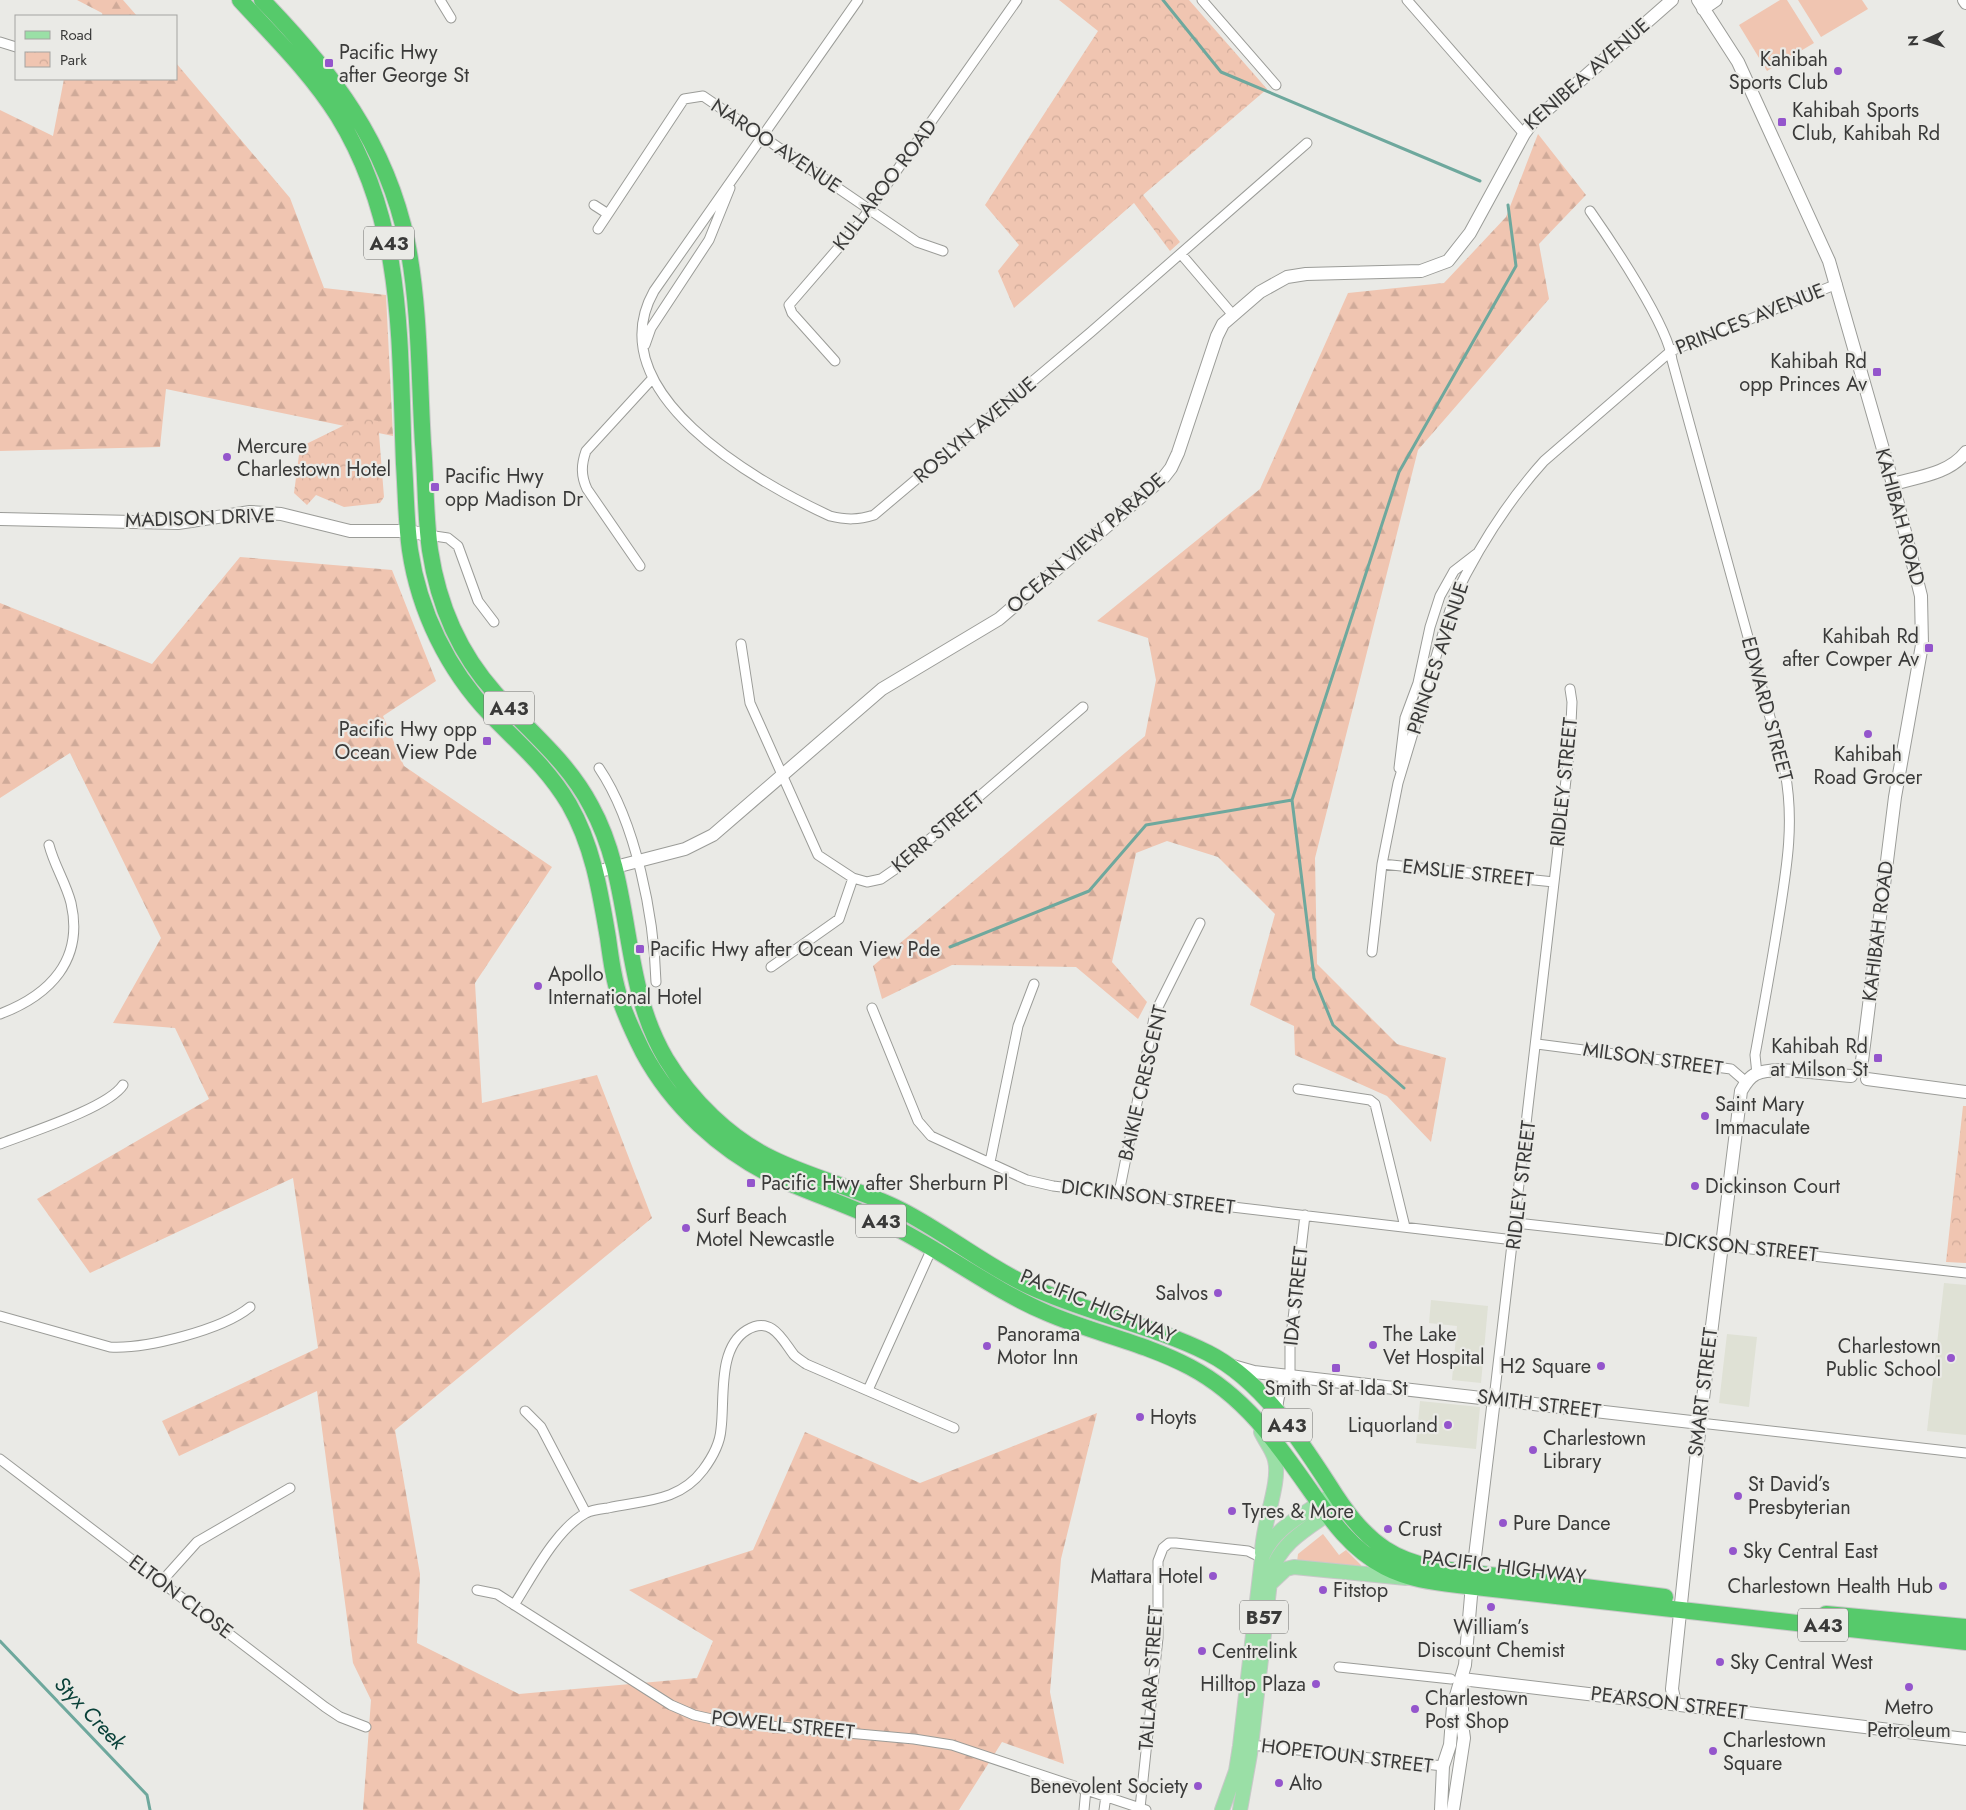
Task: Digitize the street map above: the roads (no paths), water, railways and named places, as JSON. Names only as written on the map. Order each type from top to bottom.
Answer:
[{"type":"highway","name":"PACIFIC HIGHWAY","points":[[240,0],[291,55],[327,100],[355,146],[378,203],[395,274],[408,531],[418,586],[433,628],[443,650],[472,693],[490,714],[536,758],[559,788],[587,842],[596,872],[620,999],[645,1055],[675,1100],[697,1123],[743,1158],[770,1174],[896,1228],[980,1279],[1052,1316],[1191,1367],[1219,1384],[1247,1408],[1263,1425],[1323,1509],[1352,1543],[1369,1557],[1391,1570],[1412,1578],[1472,1580],[1681,1604],[1966,1642]]},
{"type":"highway","name":"PACIFIC HIGHWAY","points":[[262,0],[320,62],[343,93],[364,127],[392,191],[408,246],[413,292],[428,535],[435,576],[442,601],[463,648],[477,671],[495,694],[559,757],[577,782],[606,835],[616,867],[640,1002],[653,1034],[685,1087],[724,1127],[771,1158],[866,1194],[903,1211],[1027,1285],[1069,1302],[1181,1340],[1229,1365],[1254,1387],[1276,1412],[1338,1499],[1368,1535],[1391,1553],[1472,1580]]},
{"type":"highway","name":"PACIFIC HIGHWAY","points":[[1681,1604],[1966,1627]]},
{"type":"main road","points":[[1247,1408],[1274,1456],[1276,1468],[1276,1480],[1264,1526],[1262,1558]]},
{"type":"main road","name":"B57","points":[[1222,1810],[1236,1770],[1240,1746],[1262,1558],[1267,1545],[1274,1536],[1338,1499]]},
{"type":"main road","name":"B57","points":[[1240,1810],[1251,1744],[1269,1585],[1274,1562],[1282,1549],[1323,1509]]},
{"type":"main road","points":[[1269,1585],[1286,1569],[1294,1567],[1399,1579],[1412,1578]]},
{"type":"street","points":[[440,0],[451,18]]},
{"type":"street","name":"ROSLYN AVENUE","points":[[858,0],[716,202],[646,306],[642,323],[644,348],[652,379],[678,411],[706,440],[741,468],[830,516],[844,520],[860,520],[874,515],[1181,254],[1307,143]]},
{"type":"street","name":"KULLAROO ROAD","points":[[835,361],[798,321],[789,305],[870,210],[1017,0]]},
{"type":"street","points":[[1202,0],[1276,85]]},
{"type":"street","name":"KENIBEA AVENUE","points":[[1407,0],[1524,134],[1541,115],[1672,0]]},
{"type":"street","points":[[1700,5],[1716,0]]},
{"type":"street","name":"KAHIBAH ROAD","points":[[1700,5],[1738,62],[1814,226],[1836,284],[1893,484],[1921,596],[1922,645],[1897,782],[1860,1075]]},
{"type":"street","points":[[0,42],[15,47]]},
{"type":"street","name":"NAROO AVENUE","points":[[608,214],[684,98],[697,95],[708,98],[917,242],[943,252]]},
{"type":"street","name":"OCEAN VIEW PARADE","points":[[596,872],[699,844],[713,836],[882,690],[998,619],[1164,477],[1171,468],[1178,453],[1217,336],[1223,324],[1267,287],[1287,277],[1306,274],[1421,271],[1448,261],[1470,233],[1524,134]]},
{"type":"street","name":"ROSLYN AVENUE","points":[[644,348],[651,328],[709,240],[731,183]]},
{"type":"street","points":[[594,205],[608,214],[598,229]]},
{"type":"street","name":"EDWARD STREET","points":[[1590,211],[1628,271],[1669,342],[1785,772],[1791,801],[1791,824],[1783,891],[1751,1078]]},
{"type":"street","points":[[1181,254],[1233,315]]},
{"type":"street","name":"PRINCES AVENUE","points":[[1372,952],[1382,864],[1398,783],[1453,600],[1479,552],[1526,481],[1544,461],[1671,351],[1836,284]]},
{"type":"street","points":[[640,566],[587,489],[583,481],[582,462],[586,451],[652,379]]},
{"type":"street","points":[[1893,484],[1948,469],[1959,461],[1966,452]]},
{"type":"street","name":"MADISON DRIVE","points":[[0,519],[178,523],[250,512],[281,514],[350,531],[408,531],[428,535]]},
{"type":"street","points":[[428,535],[448,538],[458,546],[478,601],[494,622]]},
{"type":"street","points":[[1398,783],[1405,718],[1418,683],[1430,627],[1440,596],[1454,571],[1479,552]]},
{"type":"street","name":"KERR STREET","points":[[741,644],[750,702],[818,855],[853,878],[867,882],[881,879],[894,870],[1083,707]]},
{"type":"street","name":"RIDLEY STREET","points":[[1441,1810],[1444,1772],[1451,1736],[1453,1706],[1472,1580],[1537,1044],[1570,745],[1572,702],[1570,689]]},
{"type":"street","points":[[599,768],[616,798],[638,862],[651,924],[656,982]]},
{"type":"street","points":[[0,1014],[35,998],[48,987],[67,959],[73,931],[73,916],[66,887],[53,860],[49,845]]},
{"type":"street","name":"EMSLIE STREET","points":[[1382,864],[1554,882]]},
{"type":"street","points":[[771,967],[839,919],[853,878]]},
{"type":"street","name":"BAIKIE CRESCENT","points":[[1119,1193],[1155,1013],[1200,923]]},
{"type":"street","points":[[990,1162],[1018,1026],[1034,984]]},
{"type":"street","name":"DICKINSON STREET","points":[[872,1008],[922,1125],[931,1136],[1027,1180],[1053,1186],[1514,1240]]},
{"type":"street","name":"MILSON STREET","points":[[1537,1044],[1731,1069],[1751,1078]]},
{"type":"street","points":[[1751,1078],[1787,1071],[1860,1075],[1966,1092]]},
{"type":"street","name":"SMART STREET","points":[[1675,1704],[1672,1689],[1721,1245],[1738,1105],[1741,1091],[1751,1078]]},
{"type":"street","points":[[0,1144],[97,1104],[118,1093],[123,1085]]},
{"type":"street","points":[[1298,1089],[1370,1100],[1375,1104],[1405,1227]]},
{"type":"street","name":"IDA STREET","points":[[1290,1376],[1290,1345],[1305,1215]]},
{"type":"street","name":"DICKSON STREET","points":[[1516,1223],[1966,1273]]},
{"type":"street","points":[[868,1390],[939,1232]]},
{"type":"street","points":[[0,1316],[110,1347],[128,1348],[224,1322],[239,1316],[250,1307]]},
{"type":"street","points":[[514,1605],[554,1544],[570,1526],[586,1513],[652,1502],[670,1496],[689,1484],[703,1470],[715,1451],[721,1430],[724,1374],[729,1355],[738,1340],[748,1329],[763,1326],[777,1330],[794,1355],[806,1364],[954,1428]]},
{"type":"street","name":"SMITH STREET","points":[[1229,1365],[1254,1372],[1966,1453]]},
{"type":"street","points":[[1276,1412],[1280,1386],[1290,1376]]},
{"type":"street","points":[[525,1411],[541,1428],[586,1513]]},
{"type":"street","name":"ELTON CLOSE","points":[[0,1459],[340,1718],[366,1727]]},
{"type":"street","points":[[162,1582],[186,1551],[202,1537],[290,1488]]},
{"type":"street","name":"TALLARA STREET","points":[[1143,1809],[1158,1638],[1158,1568],[1163,1548],[1168,1543],[1176,1543],[1248,1551],[1262,1558]]},
{"type":"street","name":"POWELL STREET","points":[[477,1590],[497,1594],[650,1693],[694,1715],[725,1722],[914,1738],[952,1745],[1143,1809]]},
{"type":"street","points":[[1339,1667],[1457,1679]]},
{"type":"street","name":"RIDLEY STREET","points":[[1453,1810],[1464,1738],[1457,1679]]},
{"type":"street","name":"PEARSON STREET","points":[[1457,1679],[1966,1739]]},
{"type":"street","points":[[1451,1736],[1457,1734],[1464,1738]]},
{"type":"street","name":"HOPETOUN STREET","points":[[1251,1744],[1444,1772]]},
{"type":"street","points":[[1444,1772],[1450,1780],[1457,1778]]},
{"type":"street","points":[[1084,1810],[1086,1789]]},
{"type":"street","points":[[1104,1810],[1106,1796]]},
{"type":"waterway","points":[[1163,0],[1221,72],[1480,181]]},
{"type":"waterway","points":[[1404,1088],[1333,1025],[1314,978],[1292,800],[1399,472],[1516,266],[1508,205]]},
{"type":"waterway","points":[[950,947],[1089,891],[1146,825],[1292,800]]},
{"type":"waterway","name":"Styx Creek","points":[[0,1641],[147,1795],[150,1810]]},
{"type":"place","name":"Pacific Hwy after George St","points":[[329,63]]},
{"type":"place","name":"Kahibah Sports Club","points":[[1838,71]]},
{"type":"place","name":"Kahibah Sports Club, Kahibah Rd","points":[[1782,122]]},
{"type":"place","name":"Kahibah Rd opp Princes Av","points":[[1877,372]]},
{"type":"place","name":"Mercure Charlestown Hotel","points":[[227,457]]},
{"type":"place","name":"Pacific Hwy opp Madison Dr","points":[[435,487]]},
{"type":"place","name":"Kahibah Rd after Cowper Av","points":[[1929,648]]},
{"type":"place","name":"Kahibah Road Grocer","points":[[1868,734]]},
{"type":"place","name":"Pacific Hwy opp Ocean View Pde","points":[[487,741]]},
{"type":"place","name":"Pacific Hwy after Ocean View Pde","points":[[640,949]]},
{"type":"place","name":"Apollo International Hotel","points":[[538,986]]},
{"type":"place","name":"Kahibah Rd at Milson St","points":[[1878,1058]]},
{"type":"place","name":"Saint Mary Immaculate","points":[[1705,1116]]},
{"type":"place","name":"Pacific Hwy after Sherburn Pl","points":[[751,1183]]},
{"type":"place","name":"Dickinson Court","points":[[1695,1186]]},
{"type":"place","name":"Surf Beach Motel Newcastle","points":[[686,1228]]},
{"type":"place","name":"Salvos","points":[[1218,1293]]},
{"type":"place","name":"The Lake Vet Hospital","points":[[1373,1345]]},
{"type":"place","name":"Panorama Motor Inn","points":[[987,1346]]},
{"type":"place","name":"Charlestown Public School","points":[[1951,1358]]},
{"type":"place","name":"H2 Square","points":[[1601,1366]]},
{"type":"place","name":"Smith St at Ida St","points":[[1336,1368]]},
{"type":"place","name":"Hoyts","points":[[1140,1417]]},
{"type":"place","name":"Liquorland","points":[[1448,1425]]},
{"type":"place","name":"Charlestown Library","points":[[1533,1450]]},
{"type":"place","name":"St David’s Presbyterian","points":[[1738,1496]]},
{"type":"place","name":"Tyres & More","points":[[1232,1511]]},
{"type":"place","name":"Pure Dance","points":[[1503,1523]]},
{"type":"place","name":"Crust","points":[[1388,1529]]},
{"type":"place","name":"Sky Central East","points":[[1733,1551]]},
{"type":"place","name":"Mattara Hotel","points":[[1213,1576]]},
{"type":"place","name":"Charlestown Health Hub","points":[[1943,1586]]},
{"type":"place","name":"Fitstop","points":[[1323,1590]]},
{"type":"place","name":"William’s Discount Chemist","points":[[1491,1607]]},
{"type":"place","name":"Centrelink","points":[[1202,1651]]},
{"type":"place","name":"Sky Central West","points":[[1720,1662]]},
{"type":"place","name":"Hilltop Plaza","points":[[1316,1684]]},
{"type":"place","name":"Metro Petroleum","points":[[1909,1687]]},
{"type":"place","name":"Charlestown Post Shop","points":[[1415,1709]]},
{"type":"place","name":"Charlestown Square","points":[[1713,1751]]},
{"type":"place","name":"Alto","points":[[1279,1783]]},
{"type":"place","name":"Benevolent Society","points":[[1198,1786]]}]
